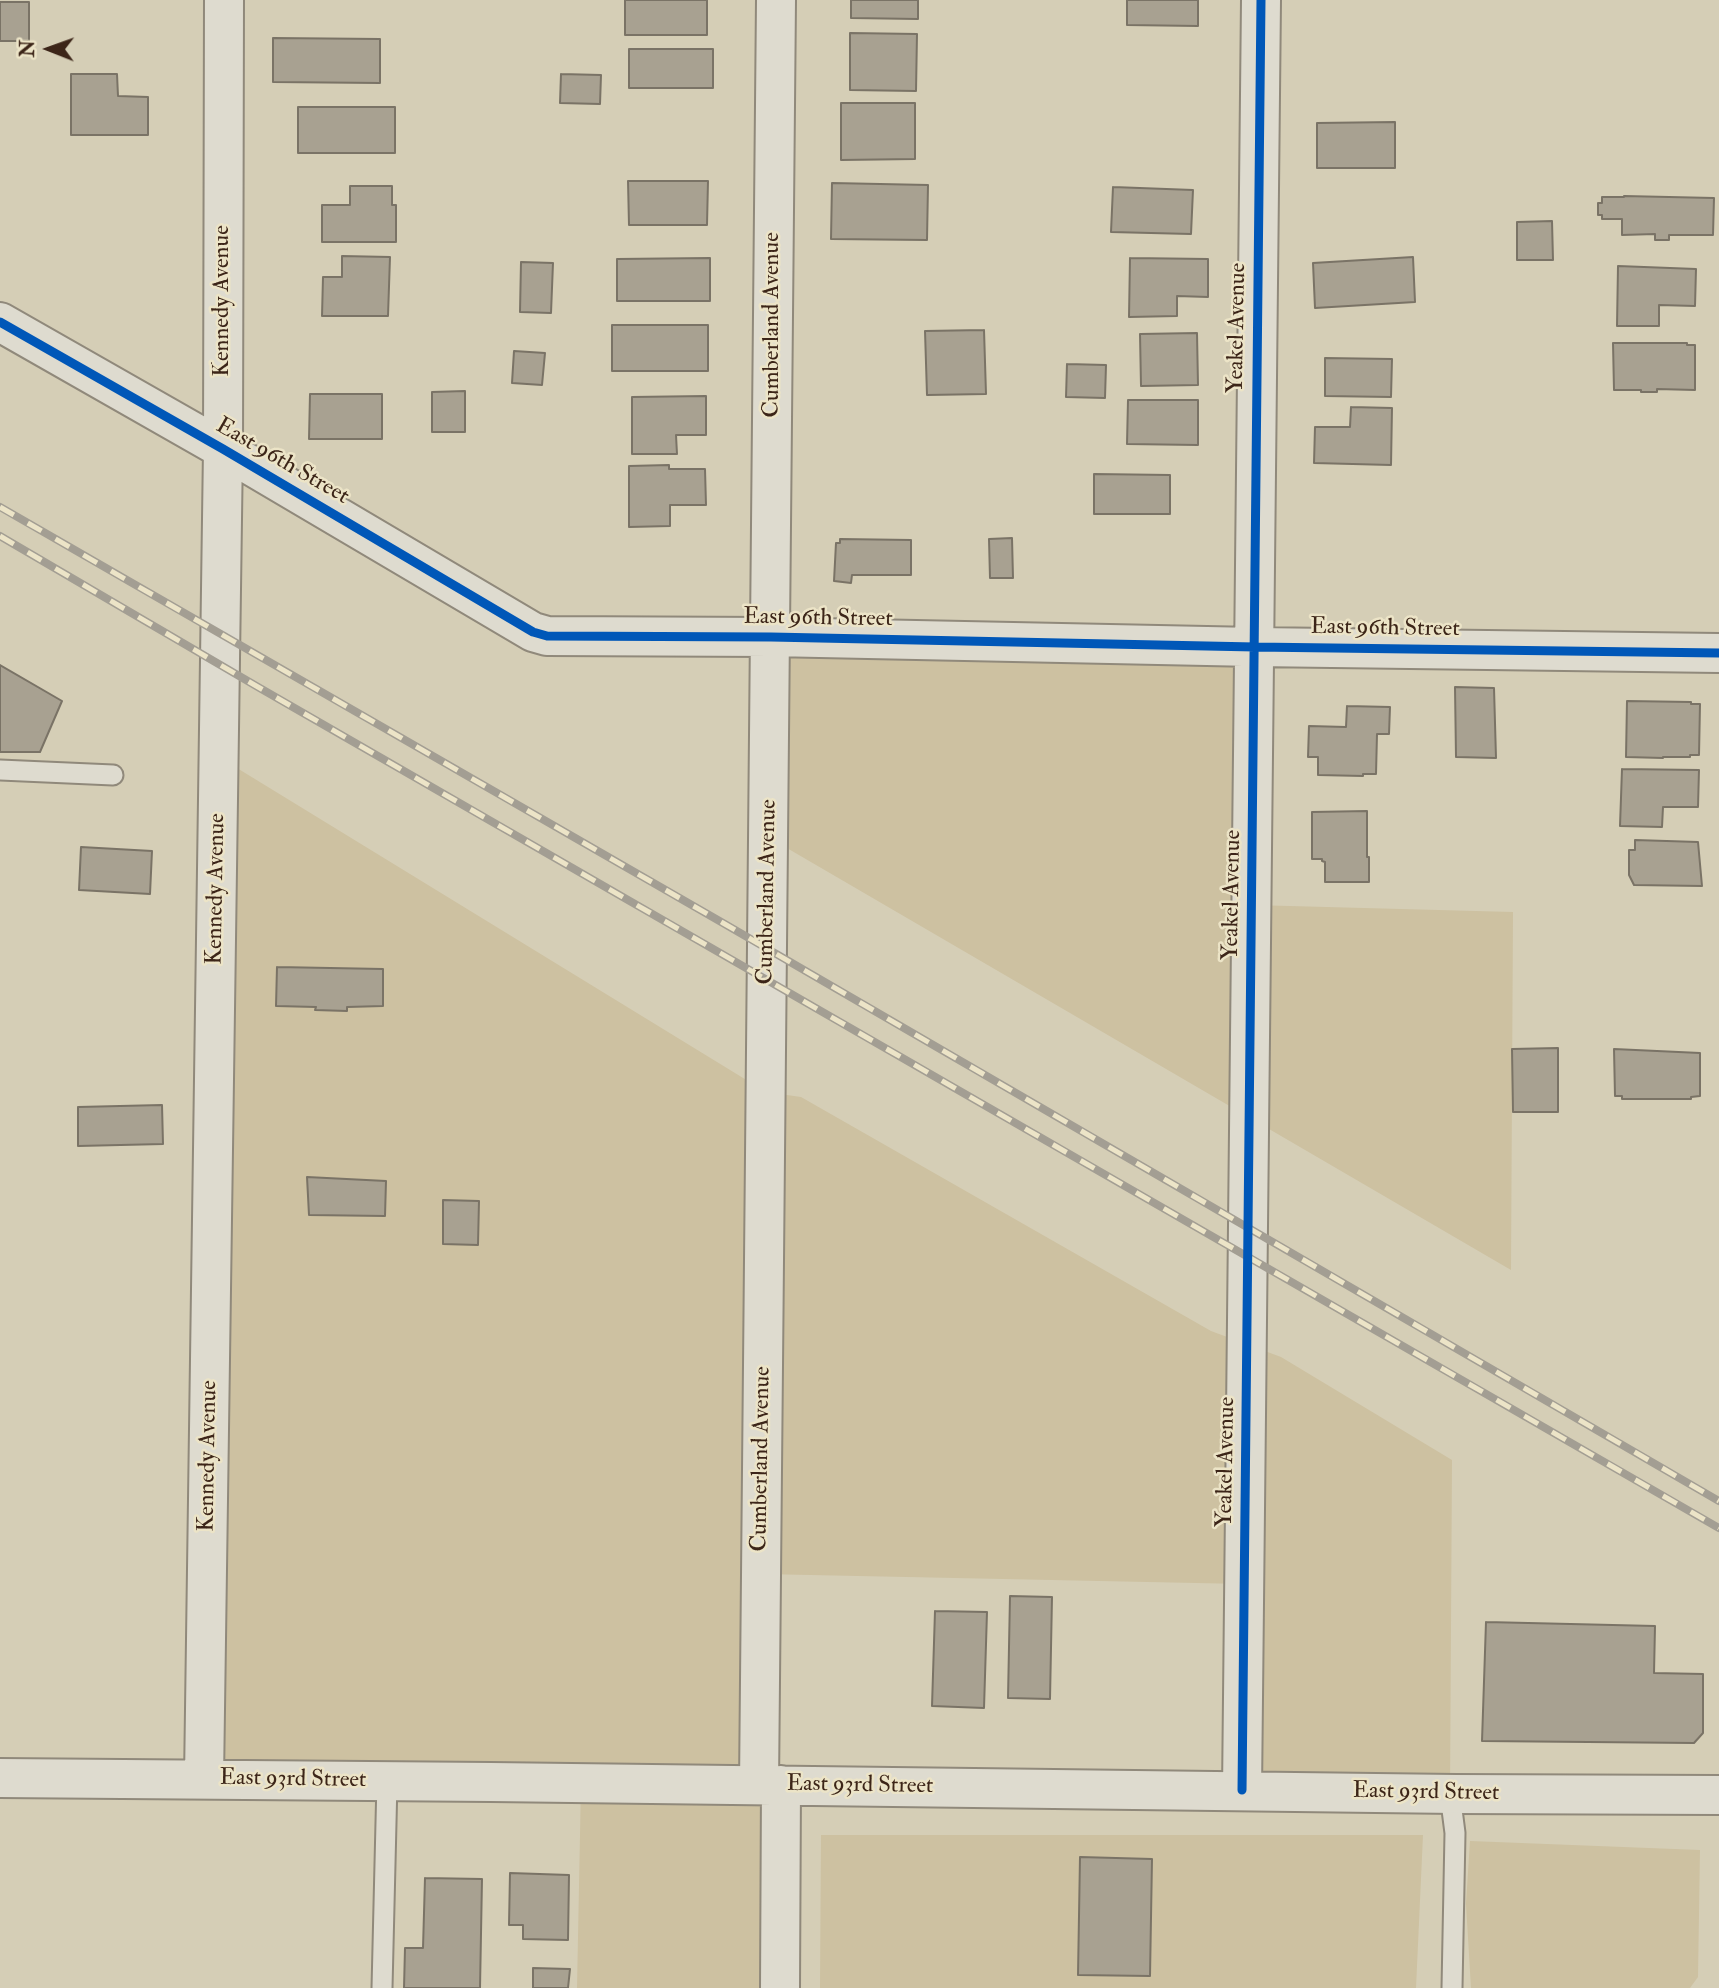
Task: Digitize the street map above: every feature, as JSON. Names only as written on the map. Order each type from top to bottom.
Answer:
[{"type":"street","name":"Kennedy Avenue","points":[[204,1779],[223,449],[224,0]]},
{"type":"street","name":"Cumberland Avenue","points":[[776,0],[771,637],[770,1785],[780,1988]]},
{"type":"street","name":"Yeakel Avenue","points":[[1242,1790],[1261,0]]},
{"type":"street","name":"East 96th Street","points":[[0,322],[223,449],[533,632],[547,636],[771,637],[1719,653]]},
{"type":"street","name":"East 93rd Street","points":[[0,1777],[1719,1795]]},
{"type":"lane","points":[[0,770],[113,775]]},
{"type":"lane","points":[[382,1988],[387,1781]]},
{"type":"lane","points":[[1450,1794],[1455,1833],[1452,1988]]},
{"type":"shaded area","points":[[771,637],[1255,647],[1252,905],[1513,912],[1511,1270],[768,837]]},
{"type":"shaded area","points":[[219,757],[766,1092],[801,1097],[1211,1331],[1281,1357],[1452,1460],[1450,1794],[1242,1790],[1244,1584],[762,1574],[759,1785],[781,1785],[780,1988],[577,1988],[581,1784],[204,1779]]},
{"type":"shaded area","points":[[821,1835],[1423,1835],[1416,1988],[820,1988]]},
{"type":"shaded area","points":[[1470,1841],[1700,1850],[1698,1977],[1690,1988],[1471,1988],[1466,1904]]},
{"type":"building","points":[[625,0],[707,0],[707,35],[625,35]]},
{"type":"building","points":[[851,0],[918,0],[918,19],[851,18]]},
{"type":"building","points":[[1127,0],[1198,0],[1198,26],[1127,25]]},
{"type":"building","points":[[0,2],[29,2],[29,41],[0,41]]},
{"type":"building","points":[[850,33],[917,34],[916,91],[850,90]]},
{"type":"building","points":[[273,38],[380,39],[380,83],[273,82]]},
{"type":"building","points":[[629,49],[713,49],[713,88],[629,88]]},
{"type":"building","points":[[71,74],[117,74],[118,96],[148,97],[148,135],[71,135]]},
{"type":"building","points":[[561,74],[601,75],[600,104],[560,103]]},
{"type":"building","points":[[841,103],[915,103],[915,159],[841,160]]},
{"type":"building","points":[[298,107],[395,107],[395,153],[298,153]]},
{"type":"building","points":[[1395,122],[1395,168],[1317,168],[1317,123]]},
{"type":"building","points":[[628,181],[708,181],[707,225],[629,225]]},
{"type":"building","points":[[832,183],[928,185],[927,240],[831,239]]},
{"type":"building","points":[[350,186],[392,186],[392,205],[396,205],[396,242],[322,242],[322,205],[350,205]]},
{"type":"building","points":[[1113,187],[1193,190],[1191,234],[1111,232]]},
{"type":"building","points":[[1602,197],[1714,198],[1713,235],[1669,235],[1669,240],[1655,240],[1655,234],[1622,235],[1622,219],[1602,219],[1602,215],[1598,215],[1598,203],[1602,203]]},
{"type":"building","points":[[1552,221],[1553,260],[1517,260],[1517,222]]},
{"type":"building","points":[[342,256],[390,257],[388,316],[322,316],[323,277],[342,277]]},
{"type":"building","points":[[1413,257],[1415,302],[1315,308],[1313,263]]},
{"type":"building","points":[[710,258],[710,301],[617,301],[617,259]]},
{"type":"building","points":[[1130,258],[1208,259],[1208,297],[1177,296],[1177,316],[1129,317]]},
{"type":"building","points":[[521,262],[553,263],[551,313],[520,312]]},
{"type":"building","points":[[1618,266],[1696,269],[1695,306],[1659,305],[1659,326],[1617,326]]},
{"type":"building","points":[[612,325],[708,325],[708,371],[612,371]]},
{"type":"building","points":[[984,330],[986,394],[927,395],[925,331]]},
{"type":"building","points":[[1197,333],[1198,385],[1141,386],[1140,334]]},
{"type":"building","points":[[1613,343],[1695,345],[1695,390],[1614,390]]},
{"type":"building","points":[[514,351],[545,353],[542,385],[512,383]]},
{"type":"building","points":[[1325,358],[1392,359],[1391,397],[1325,396]]},
{"type":"building","points":[[1067,364],[1106,365],[1105,398],[1066,397]]},
{"type":"building","points":[[465,391],[465,432],[432,432],[432,392]]},
{"type":"building","points":[[310,394],[382,394],[382,439],[309,439]]},
{"type":"building","points":[[706,396],[706,435],[676,435],[677,454],[632,454],[632,397]]},
{"type":"building","points":[[1128,400],[1198,400],[1198,445],[1127,444]]},
{"type":"building","points":[[1351,407],[1392,408],[1391,465],[1314,463],[1315,427],[1350,427]]},
{"type":"building","points":[[669,465],[669,469],[705,469],[706,505],[670,505],[670,526],[629,527],[629,466]]},
{"type":"building","points":[[1094,474],[1170,475],[1170,514],[1094,514]]},
{"type":"building","points":[[1012,538],[1013,578],[990,578],[989,539]]},
{"type":"building","points":[[840,539],[911,540],[911,575],[852,575],[851,583],[834,581],[836,543],[840,543]]},
{"type":"building","points":[[0,665],[62,701],[40,752],[0,752]]},
{"type":"building","points":[[1455,687],[1494,688],[1496,758],[1456,757]]},
{"type":"building","points":[[1627,701],[1700,704],[1699,755],[1626,757]]},
{"type":"building","points":[[1347,706],[1390,707],[1389,734],[1377,734],[1376,774],[1318,775],[1318,757],[1308,757],[1309,726],[1346,727]]},
{"type":"building","points":[[1622,769],[1699,770],[1698,807],[1663,807],[1662,827],[1620,826]]},
{"type":"building","points":[[1367,811],[1369,882],[1325,882],[1325,862],[1322,859],[1312,859],[1312,812]]},
{"type":"building","points":[[1635,840],[1698,842],[1702,886],[1634,885],[1629,875],[1629,850],[1635,850]]},
{"type":"building","points":[[81,847],[152,851],[150,894],[79,890]]},
{"type":"building","points":[[277,967],[383,969],[383,1006],[347,1007],[347,1011],[276,1006]]},
{"type":"building","points":[[1558,1048],[1558,1112],[1513,1112],[1512,1049]]},
{"type":"building","points":[[1614,1049],[1700,1053],[1700,1096],[1691,1099],[1622,1099],[1622,1096],[1615,1096]]},
{"type":"building","points":[[162,1105],[163,1144],[78,1146],[78,1107]]},
{"type":"building","points":[[307,1177],[386,1181],[385,1216],[309,1215]]},
{"type":"building","points":[[443,1200],[479,1201],[478,1245],[443,1244]]},
{"type":"building","points":[[1010,1596],[1052,1597],[1050,1699],[1008,1698]]},
{"type":"building","points":[[935,1611],[987,1612],[984,1708],[932,1706]]},
{"type":"building","points":[[1486,1622],[1655,1626],[1654,1673],[1703,1674],[1703,1733],[1694,1743],[1482,1741]]},
{"type":"building","points":[[1080,1857],[1152,1859],[1150,1976],[1078,1975]]},
{"type":"building","points":[[510,1873],[569,1875],[568,1940],[523,1939],[523,1925],[509,1925]]},
{"type":"building","points":[[425,1878],[482,1879],[480,1988],[404,1988],[405,1948],[423,1948]]},
{"type":"building","points":[[533,1968],[570,1969],[568,1988],[533,1988]]},
{"type":"railway","points":[[0,507],[1719,1501]]},
{"type":"railway","points":[[0,536],[1719,1528]]},
{"type":"cycle path","points":[[1242,1790],[1261,0]]},
{"type":"cycle path","points":[[0,322],[223,449],[533,632],[547,636],[771,637],[1719,653]]}]
